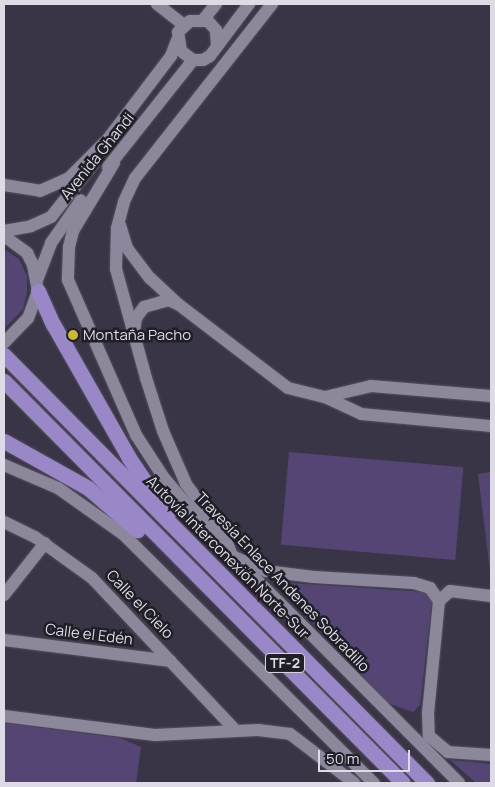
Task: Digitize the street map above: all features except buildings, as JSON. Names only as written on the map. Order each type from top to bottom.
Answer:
[{"type":"highway","points":[[38,286],[52,324],[129,458],[144,482],[177,516],[188,542]]},
{"type":"highway","name":"Autovía Interconexión Norte-Sur","points":[[4,347],[188,542],[427,783]]},
{"type":"highway","name":"TF-2","points":[[4,380],[403,783]]},
{"type":"highway","points":[[4,441],[88,488],[141,533],[166,544]]},
{"type":"street","points":[[157,4],[184,25]]},
{"type":"street","points":[[203,20],[216,4]]},
{"type":"street","points":[[177,40],[181,51],[194,60],[210,56],[248,4]]},
{"type":"street","points":[[272,4],[135,178],[119,222],[116,269],[133,336],[163,431],[176,463],[195,498],[224,536],[232,556],[266,571],[314,577],[414,583],[430,588],[439,601],[428,713],[429,736],[448,752],[491,755]]},
{"type":"street","points":[[4,185],[26,191],[54,187],[70,178],[108,139],[171,56],[184,25],[190,20],[203,20],[216,30],[217,46]]},
{"type":"street","name":"Avenida Ghandi","points":[[4,347],[28,318],[51,243],[61,227],[105,169],[114,163],[194,60]]},
{"type":"street","name":"Avenida Ghandi","points":[[4,232],[31,226],[51,217],[99,156],[108,139]]},
{"type":"street","name":"Travesía Enlace Andenes Sobradillo","points":[[114,163],[73,231],[69,247],[68,280],[136,435],[164,478],[232,556],[459,783]]},
{"type":"street","points":[[119,222],[137,264],[178,304],[288,388],[325,397],[361,414],[491,426]]},
{"type":"street","points":[[4,236],[27,253],[38,286]]},
{"type":"street","points":[[133,336],[136,318],[144,307],[168,300],[178,304]]},
{"type":"street","points":[[325,397],[371,386],[491,396]]},
{"type":"street","points":[[4,465],[58,488],[123,534],[374,783]]},
{"type":"street","name":"Calle el Cielo","points":[[4,522],[45,543],[92,578],[235,730]]},
{"type":"street","points":[[4,595],[45,543]]},
{"type":"street","points":[[439,601],[450,591],[491,596]]},
{"type":"street","name":"Calle el Edén","points":[[4,640],[171,661]]},
{"type":"street","points":[[4,716],[155,735],[235,730],[290,734],[354,783]]},
{"type":"shaded area","points":[[4,249],[19,259],[27,276],[27,293],[23,309],[4,329]]},
{"type":"shaded area","points":[[289,452],[463,467],[455,560],[281,545]]},
{"type":"shaded area","points":[[491,472],[491,571],[490,571],[478,474]]},
{"type":"shaded area","points":[[290,583],[426,592],[432,601],[420,705],[413,712],[388,703],[286,595]]},
{"type":"shaded area","points":[[4,723],[120,738],[141,747],[136,783],[4,783]]},
{"type":"shaded area","points":[[450,760],[491,764],[491,783],[476,783]]},
{"type":"place","name":"Montaña Pacho","points":[[73,335]]}]
